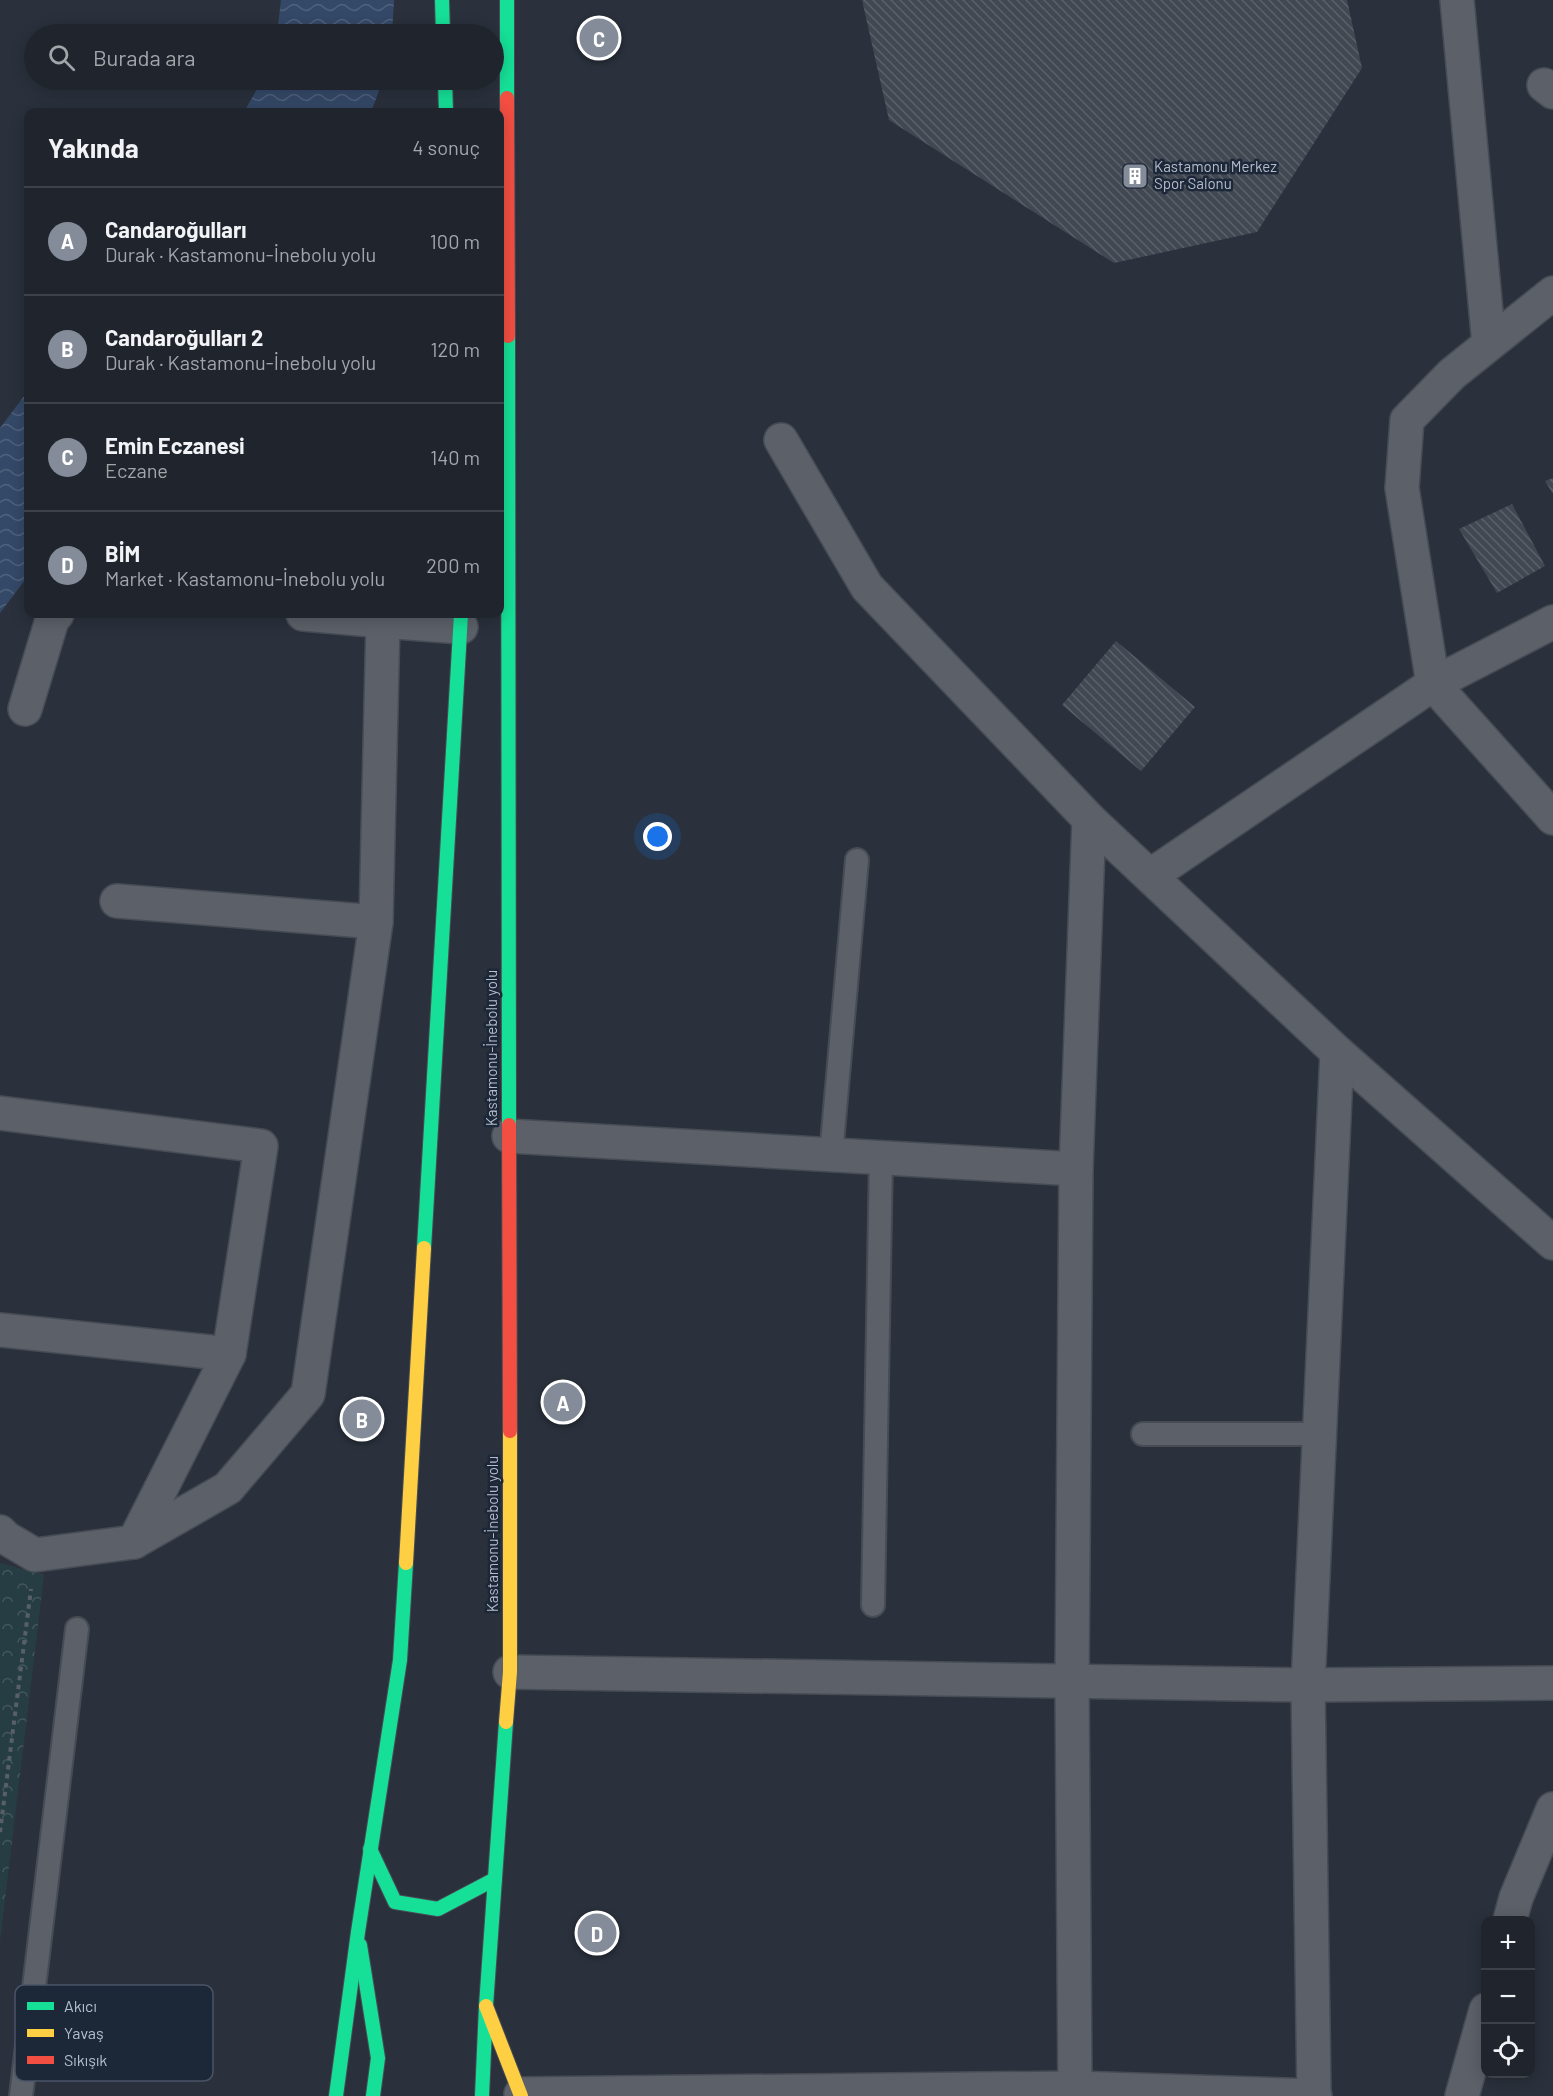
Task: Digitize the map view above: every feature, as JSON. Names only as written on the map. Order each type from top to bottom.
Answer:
[{"type":"main road","points":[[442,0],[443,24]]},
{"type":"main road","name":"Kastamonu-İnebolu yolu","points":[[482,2096],[486,2006],[510,1672],[507,0]]},
{"type":"main road","points":[[445,90],[446,108]]},
{"type":"main road","points":[[336,2096],[370,1849],[400,1660],[461,620]]},
{"type":"main road","points":[[370,1849],[395,1902],[438,1909],[495,1879]]},
{"type":"main road","points":[[358,1932],[378,2058],[374,2096]]},
{"type":"main road","points":[[486,2006],[521,2095]]},
{"type":"street","points":[[1456,0],[1490,344]]},
{"type":"street","points":[[1553,292],[1452,374],[1407,420],[1401,488],[1433,684],[1553,818]]},
{"type":"street","points":[[781,440],[867,587],[1089,819],[1337,1052],[1553,1242]]},
{"type":"street","points":[[25,709],[54,618]]},
{"type":"street","points":[[349,618],[384,621],[461,620]]},
{"type":"street","points":[[0,1532],[35,1555],[134,1542],[228,1488],[308,1394],[376,922],[384,621]]},
{"type":"street","points":[[1150,876],[1433,684],[1553,622]]},
{"type":"street","points":[[1075,2088],[1072,1681],[1076,1170],[1089,819]]},
{"type":"street","points":[[117,901],[376,922]]},
{"type":"street","points":[[521,2095],[1075,2088],[1315,2096],[1308,1685],[1337,1052]]},
{"type":"street","points":[[0,1113],[261,1146],[229,1354],[134,1542]]},
{"type":"street","points":[[509,1136],[1076,1170]]},
{"type":"street","points":[[0,1330],[229,1354]]},
{"type":"street","points":[[510,1672],[1308,1685],[1553,1683]]},
{"type":"street","points":[[1511,1916],[1516,1898],[1553,1809]]},
{"type":"street","points":[[1462,2096],[1481,2024]]},
{"type":"lane","points":[[831,1155],[857,860]]},
{"type":"lane","points":[[873,1605],[881,1158]]},
{"type":"lane","points":[[1143,1434],[1319,1434]]},
{"type":"lane","points":[[34,1985],[77,1629]]},
{"type":"lane","points":[[21,2096],[23,2081]]},
{"type":"path","points":[[0,1832],[35,1555]]},
{"type":"green space","points":[[0,1563],[44,1575],[0,1941]]},
{"type":"water","points":[[281,0],[394,0],[393,24],[278,24]]},
{"type":"water","points":[[256,90],[379,90],[372,108],[246,108]]},
{"type":"water","points":[[24,396],[24,581],[0,613],[0,428]]},
{"type":"building","name":"Kastamonu Merkez Spor Salonu","points":[[862,0],[1347,0],[1362,68],[1257,232],[1114,263],[889,120]]},
{"type":"building","points":[[1553,478],[1553,494],[1545,481]]},
{"type":"building","points":[[1512,504],[1545,566],[1497,593],[1459,529]]},
{"type":"building","points":[[1116,641],[1195,707],[1141,771],[1062,705]]},
{"type":"traffic: fast","points":[[442,0],[443,24]]},
{"type":"traffic: fast","points":[[507,0],[507,98]]},
{"type":"traffic: fast","points":[[445,90],[446,108]]},
{"type":"traffic: fast","points":[[508,336],[509,1125]]},
{"type":"traffic: fast","points":[[424,1248],[461,618]]},
{"type":"traffic: fast","points":[[336,2096],[358,1932],[400,1660],[406,1563]]},
{"type":"traffic: fast","points":[[482,2096],[506,1722]]},
{"type":"traffic: fast","points":[[370,1849],[395,1902],[438,1909],[495,1879]]},
{"type":"traffic: fast","points":[[360,1945],[378,2058],[373,2096]]},
{"type":"traffic: slow","points":[[406,1563],[424,1248]]},
{"type":"traffic: slow","points":[[506,1722],[510,1672],[510,1431]]},
{"type":"traffic: slow","points":[[486,2006],[521,2096]]},
{"type":"traffic: jam","points":[[507,98],[508,336]]},
{"type":"traffic: jam","points":[[509,1125],[510,1431]]},
{"type":"place","name":"Emin Eczanesi","points":[[599,38]]},
{"type":"place","name":"Kastamonu Merkez Spor Salonu","points":[[1135,176]]},
{"type":"place","name":"Candaroğulları","points":[[563,1402]]},
{"type":"place","name":"Candaroğulları 2","points":[[362,1419]]},
{"type":"place","name":"BİM","points":[[597,1933]]}]
